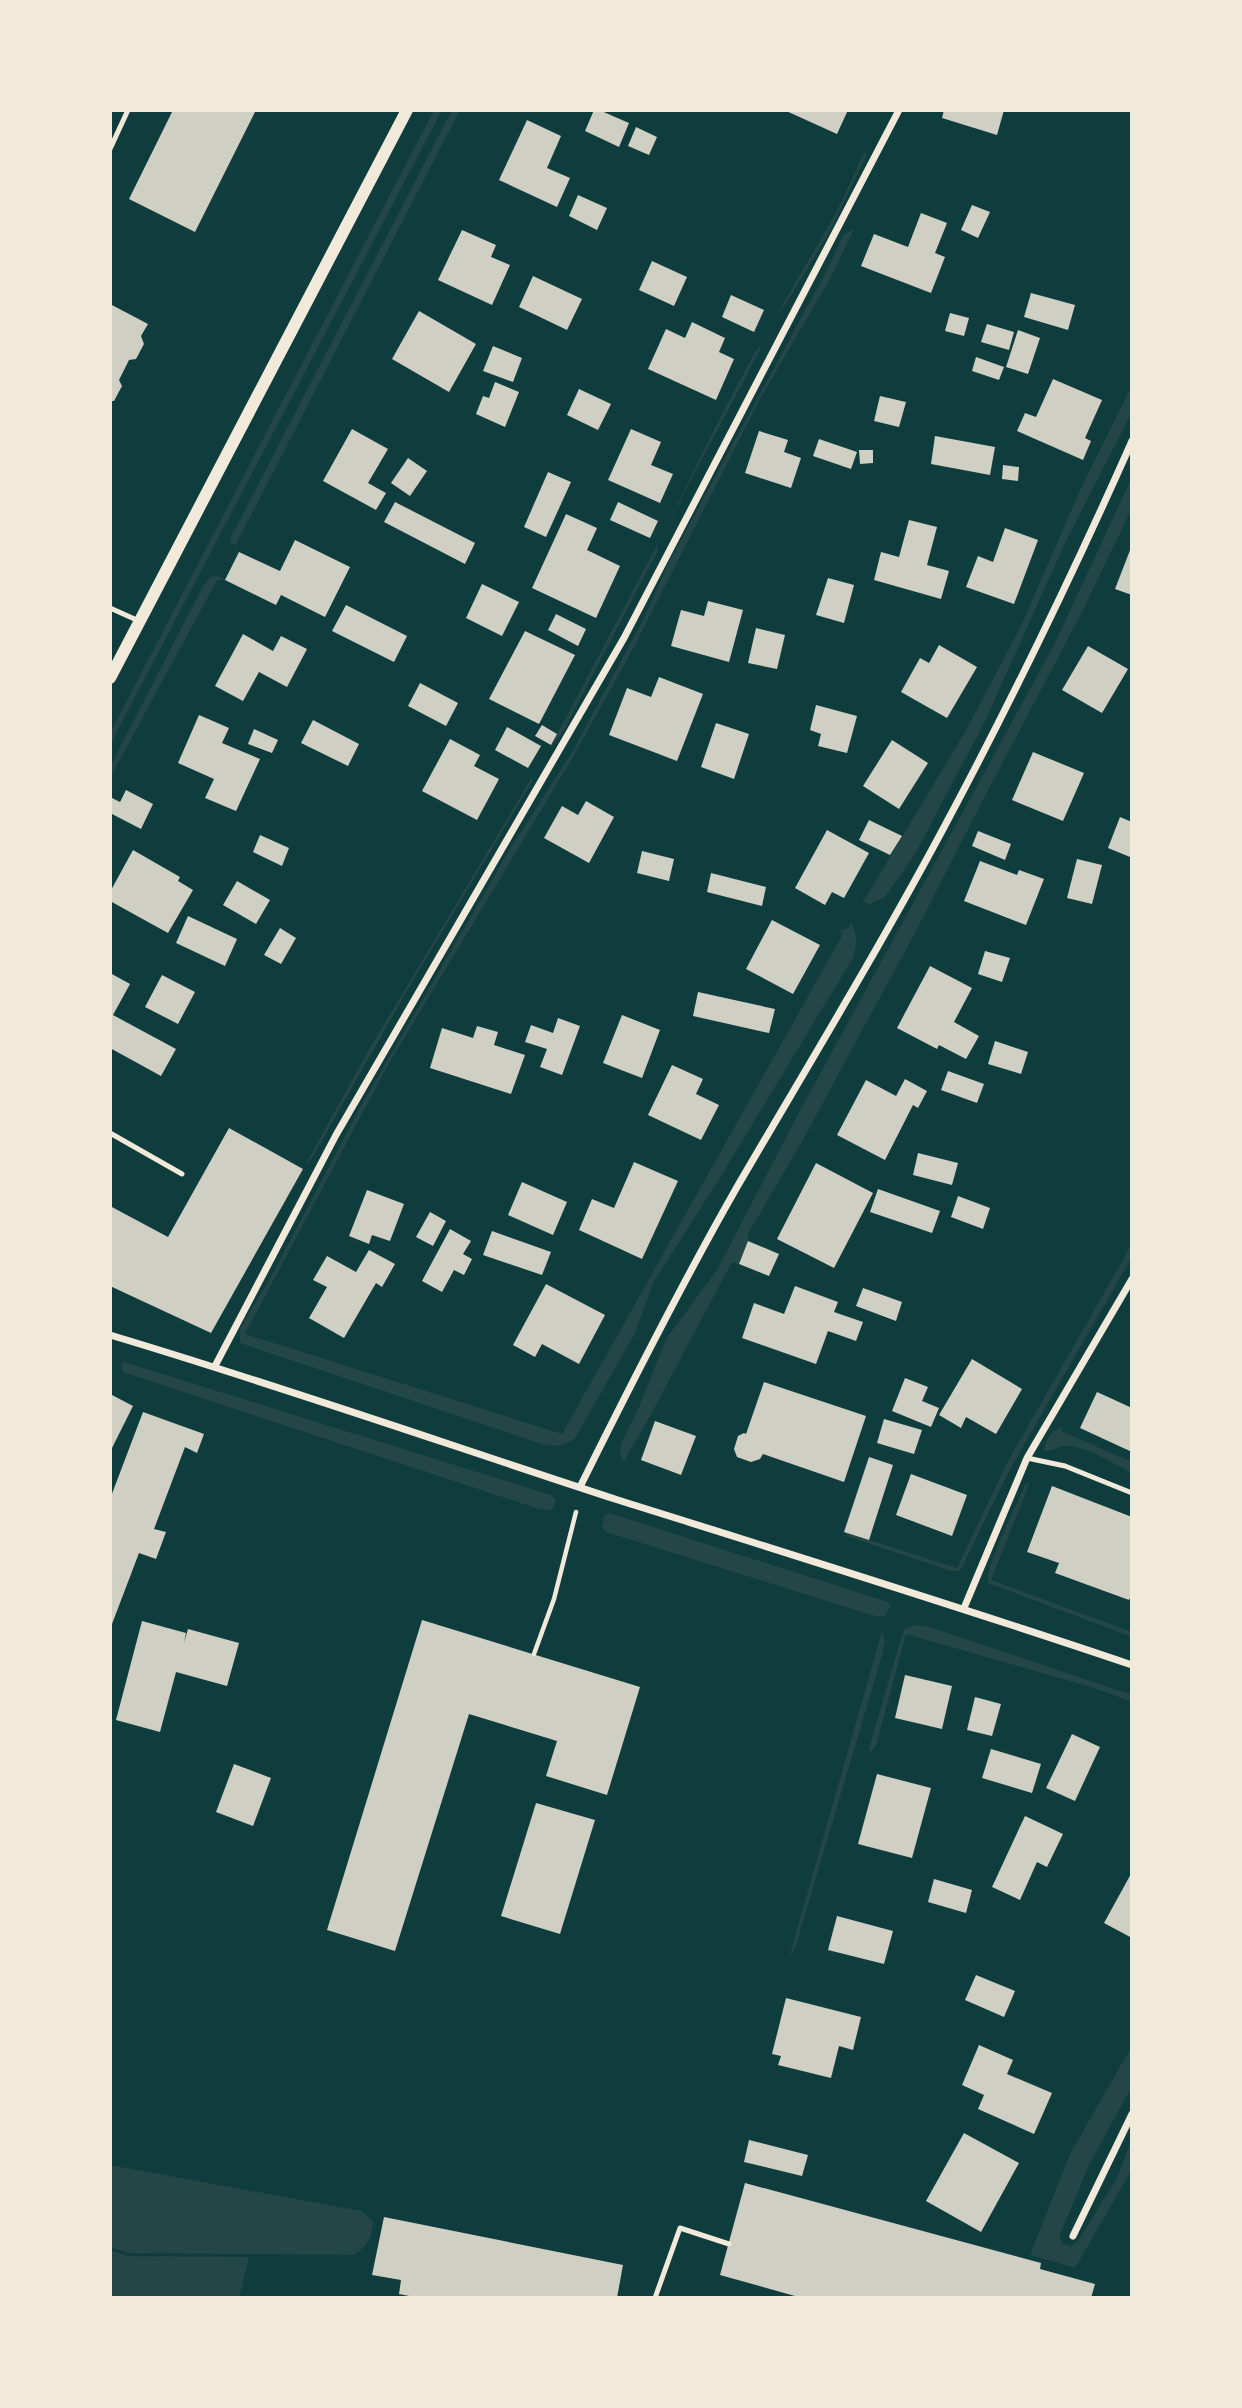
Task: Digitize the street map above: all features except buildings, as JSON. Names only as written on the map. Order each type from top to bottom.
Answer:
[{"type":"street","points":[[110,678],[407,110]]},
{"type":"street","points":[[215,1366],[336,1135],[624,638],[899,110]]},
{"type":"street","points":[[580,1487],[646,1353],[737,1188],[824,1042],[942,831],[1033,655],[1132,442]]},
{"type":"street","points":[[964,1608],[1027,1458],[1132,1279]]},
{"type":"street","points":[[110,1335],[215,1366],[580,1487],[964,1608],[1132,1665]]},
{"type":"street","points":[[1073,2236],[1132,2114]]},
{"type":"lane","points":[[110,149],[128,110]]},
{"type":"lane","points":[[110,608],[140,622]]},
{"type":"lane","points":[[110,1133],[182,1174]]},
{"type":"lane","points":[[1027,1458],[1065,1466],[1132,1493]]},
{"type":"lane","points":[[655,2298],[680,2228],[729,2244]]},
{"type":"path","points":[[534,1654],[554,1599],[580,1487]]},
{"type":"shaded area","points":[[434,110],[442,110],[110,745],[110,733]]},
{"type":"shaded area","points":[[452,110],[460,110],[235,546],[231,543],[231,537]]},
{"type":"shaded area","points":[[865,151],[866,156],[829,233],[777,314],[835,215]]},
{"type":"shaded area","points":[[854,229],[830,279],[760,399],[635,645],[576,752],[388,1065],[245,1334],[562,1434],[842,936],[840,930],[848,928],[851,922],[856,940],[853,958],[654,1281],[635,1333],[575,1438],[566,1444],[558,1446],[539,1443],[240,1343],[240,1330],[246,1318],[271,1277],[357,1113],[511,847],[571,754],[642,622],[669,562],[828,268],[843,235]]},
{"type":"shaded area","points":[[759,345],[760,350],[668,523],[722,414]]},
{"type":"shaded area","points":[[1132,385],[1132,412],[1066,541],[985,721],[916,852],[885,897],[870,904],[863,902],[965,732],[1021,626],[1080,490]]},
{"type":"shaded area","points":[[1132,477],[1132,508],[1083,610],[917,929],[805,1136],[748,1234],[739,1264],[732,1262],[624,1461],[620,1454],[621,1444],[666,1339],[717,1270],[804,1103],[1054,645]]},
{"type":"shaded area","points":[[657,545],[658,550],[563,732],[550,748]]},
{"type":"shaded area","points":[[218,576],[225,580],[217,580],[110,778],[110,767],[203,586],[211,577]]},
{"type":"shaded area","points":[[532,777],[532,782],[303,1169],[368,1051]]},
{"type":"shaded area","points":[[1132,1244],[1132,1257],[1009,1471],[960,1571],[951,1571],[847,1536],[844,1532],[957,1568],[1008,1461]]},
{"type":"shaded area","points":[[124,1362],[551,1495],[556,1500],[552,1510],[539,1509],[123,1372],[121,1364]]},
{"type":"shaded area","points":[[1063,1426],[1061,1431],[1132,1462],[1132,1472],[1091,1452],[1074,1447],[1063,1446],[1044,1451],[1050,1436]]},
{"type":"shaded area","points":[[1030,1482],[991,1580],[1132,1632],[1132,1637],[988,1583],[996,1549],[1025,1485]]},
{"type":"shaded area","points":[[609,1513],[888,1602],[891,1606],[885,1616],[875,1616],[606,1532],[602,1528],[604,1516]]},
{"type":"shaded area","points":[[914,1625],[930,1627],[1132,1695],[1132,1702],[1091,1687],[906,1634],[876,1746],[870,1752],[904,1629]]},
{"type":"shaded area","points":[[882,1631],[885,1642],[881,1659],[795,1948],[789,1958]]},
{"type":"shaded area","points":[[1132,2046],[1132,2086],[1089,2165],[1059,2237],[1063,2244],[1071,2246],[1077,2242],[1117,2178],[1132,2138],[1132,2169],[1075,2268],[1030,2255],[1070,2154]]},
{"type":"shaded area","points":[[110,2165],[362,2211],[373,2222],[370,2238],[354,2255],[128,2253],[110,2247]]},
{"type":"shaded area","points":[[110,2250],[127,2256],[249,2257],[239,2298],[110,2298]]}]
